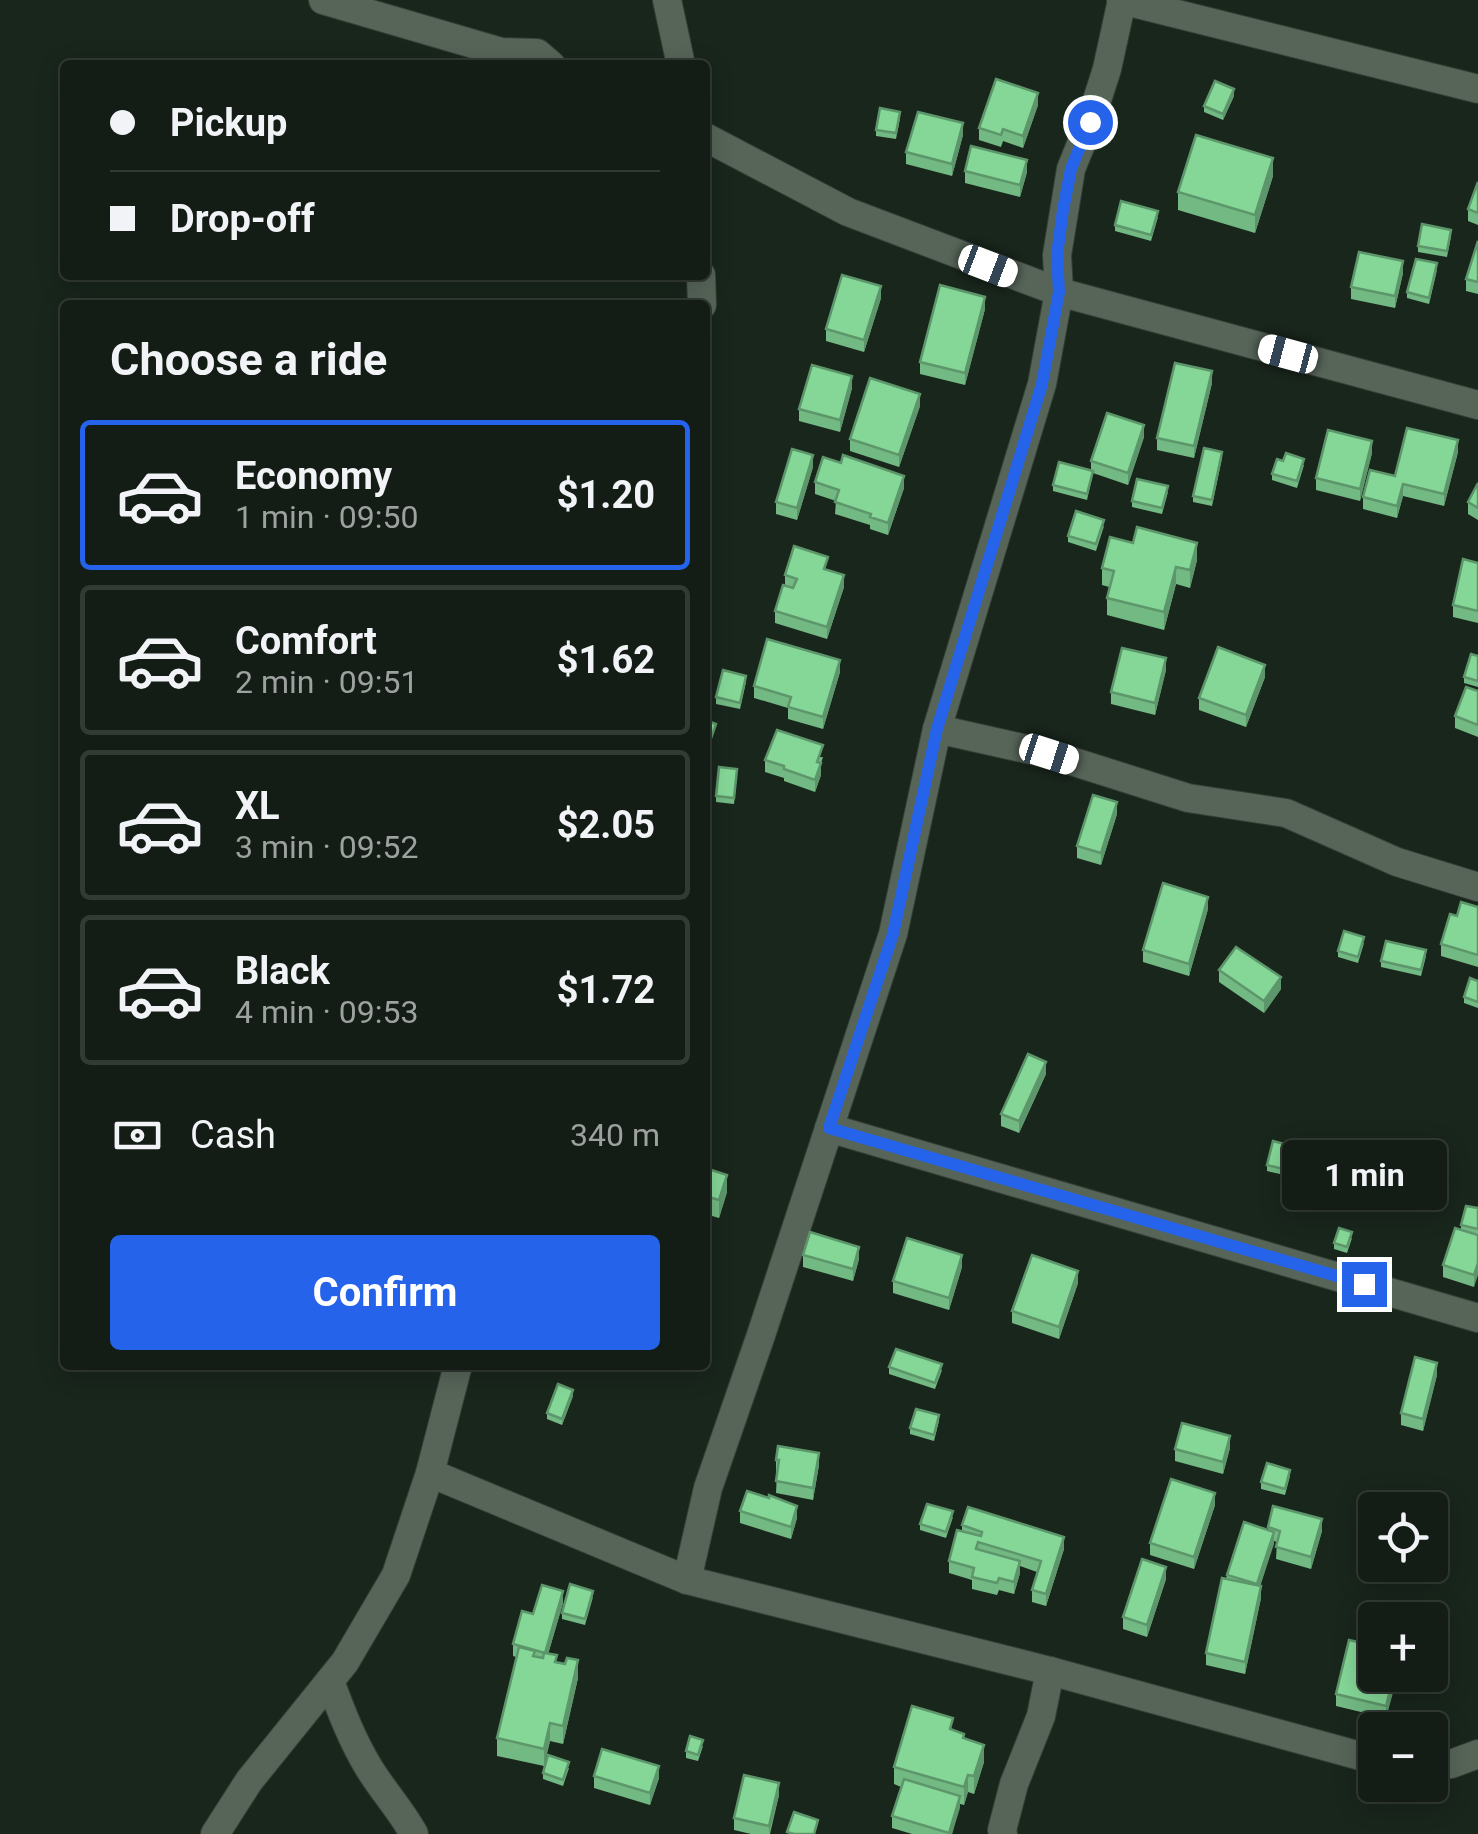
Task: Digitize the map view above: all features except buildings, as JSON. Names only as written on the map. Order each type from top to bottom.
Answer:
[{"type":"street","points":[[322,0],[501,52],[538,53],[546,60]]},
{"type":"street","points":[[687,1580],[708,1488],[893,934],[937,729],[1042,384],[1059,292],[1057,255],[1071,169],[1107,69],[1122,0],[1478,89]]},
{"type":"street","points":[[672,5],[680,60]]},
{"type":"street","points":[[710,141],[848,212],[1059,292],[1478,405]]},
{"type":"street","points":[[937,729],[1049,754],[1188,798],[1286,812],[1397,862],[1478,886]]},
{"type":"street","points":[[829,1128],[1478,1318]]},
{"type":"street","points":[[215,1834],[249,1780],[345,1662],[396,1575],[430,1473],[457,1370]]},
{"type":"street","points":[[430,1473],[687,1580],[1050,1670],[1358,1755]]},
{"type":"street","points":[[1003,1834],[1014,1784],[1041,1716],[1050,1670]]},
{"type":"street","points":[[330,1681],[350,1734],[414,1834]]},
{"type":"street","points":[[1448,1764],[1478,1754]]},
{"type":"route","points":[[1090,122],[1071,169],[1063,210],[1057,255],[1059,292],[1042,384],[937,729],[893,934],[829,1128],[1364,1284]]}]
